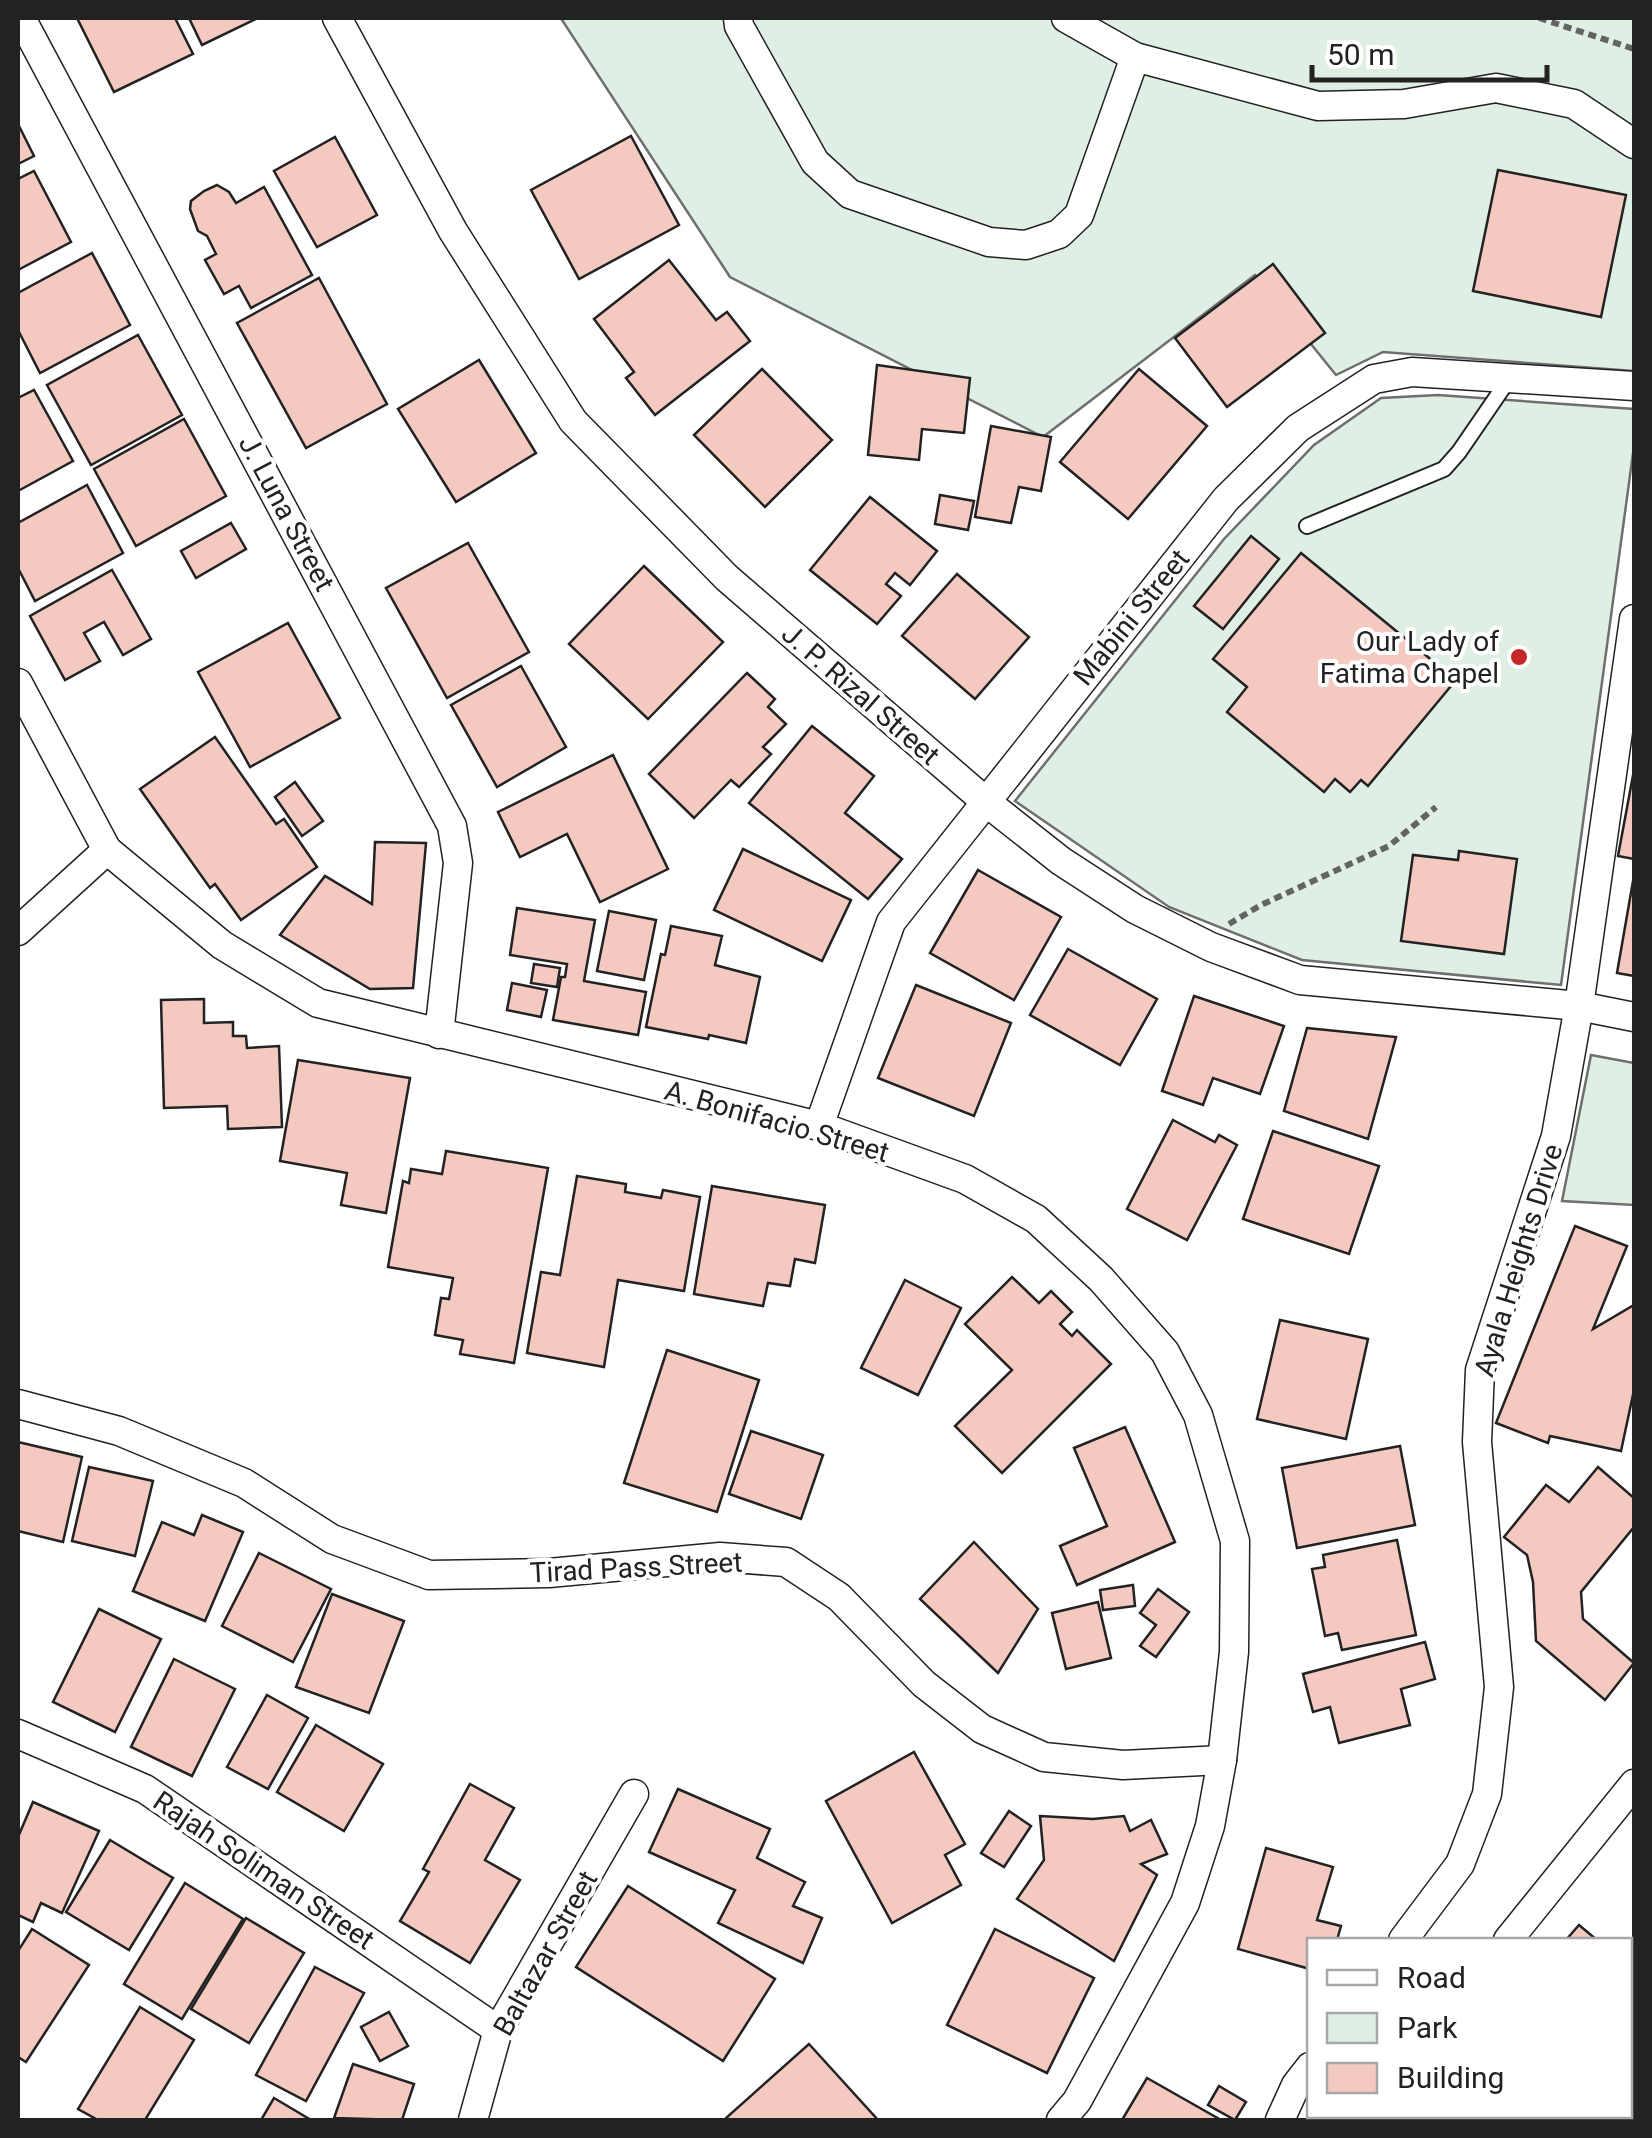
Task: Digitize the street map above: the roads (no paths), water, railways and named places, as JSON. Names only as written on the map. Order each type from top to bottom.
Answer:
[{"type":"street","name":"J. Luna Street","points":[[21,18],[452,826],[458,863],[439,1034]]},
{"type":"street","name":"J. P. Rizal Street","points":[[337,18],[453,232],[573,421],[728,578],[985,801],[1062,861],[1135,909],[1211,947],[1300,980],[1579,1006],[1634,1017]]},
{"type":"street","points":[[738,18],[815,162],[838,184],[850,194],[989,242],[1026,245],[1059,234],[1079,215],[1135,56]]},
{"type":"street","points":[[1066,18],[1135,56],[1318,106],[1404,104],[1496,88],[1574,104],[1634,144]]},
{"type":"street","name":"Mabini Street","points":[[818,1126],[891,922],[1226,498],[1298,428],[1374,379],[1412,372],[1634,386]]},
{"type":"street","name":"Ayala Heights Drive","points":[[1404,1938],[1460,1864],[1487,1794],[1500,1687],[1477,1442],[1480,1370],[1556,1136],[1579,1006],[1634,620]]},
{"type":"street","name":"A. Bonifacio Street","points":[[18,683],[107,850],[222,945],[318,1003],[818,1126],[965,1179],[1036,1219],[1101,1279],[1165,1352],[1198,1415],[1235,1540],[1234,1652],[1222,1760],[1210,1826],[1186,1902],[1077,2101],[1062,2120]]},
{"type":"street","points":[[18,931],[107,850]]},
{"type":"street","name":"Tirad Pass Street","points":[[18,1404],[119,1430],[244,1483],[332,1539],[430,1576],[548,1573],[720,1557],[786,1562],[840,1597],[924,1684],[982,1729],[1044,1757],[1123,1765],[1222,1760]]},
{"type":"street","name":"Rajah Soliman Street","points":[[18,1734],[145,1789],[498,2030]]},
{"type":"street","points":[[1510,1938],[1634,1784]]},
{"type":"street","name":"Baltazar Street","points":[[472,2120],[498,2030],[634,1794]]},
{"type":"street","points":[[1280,2120],[1307,2070]]},
{"type":"lane","points":[[1308,526],[1444,469],[1509,380]]},
{"type":"place","name":"Our Lady of Fatima Chapel","points":[[1519,657]]}]
